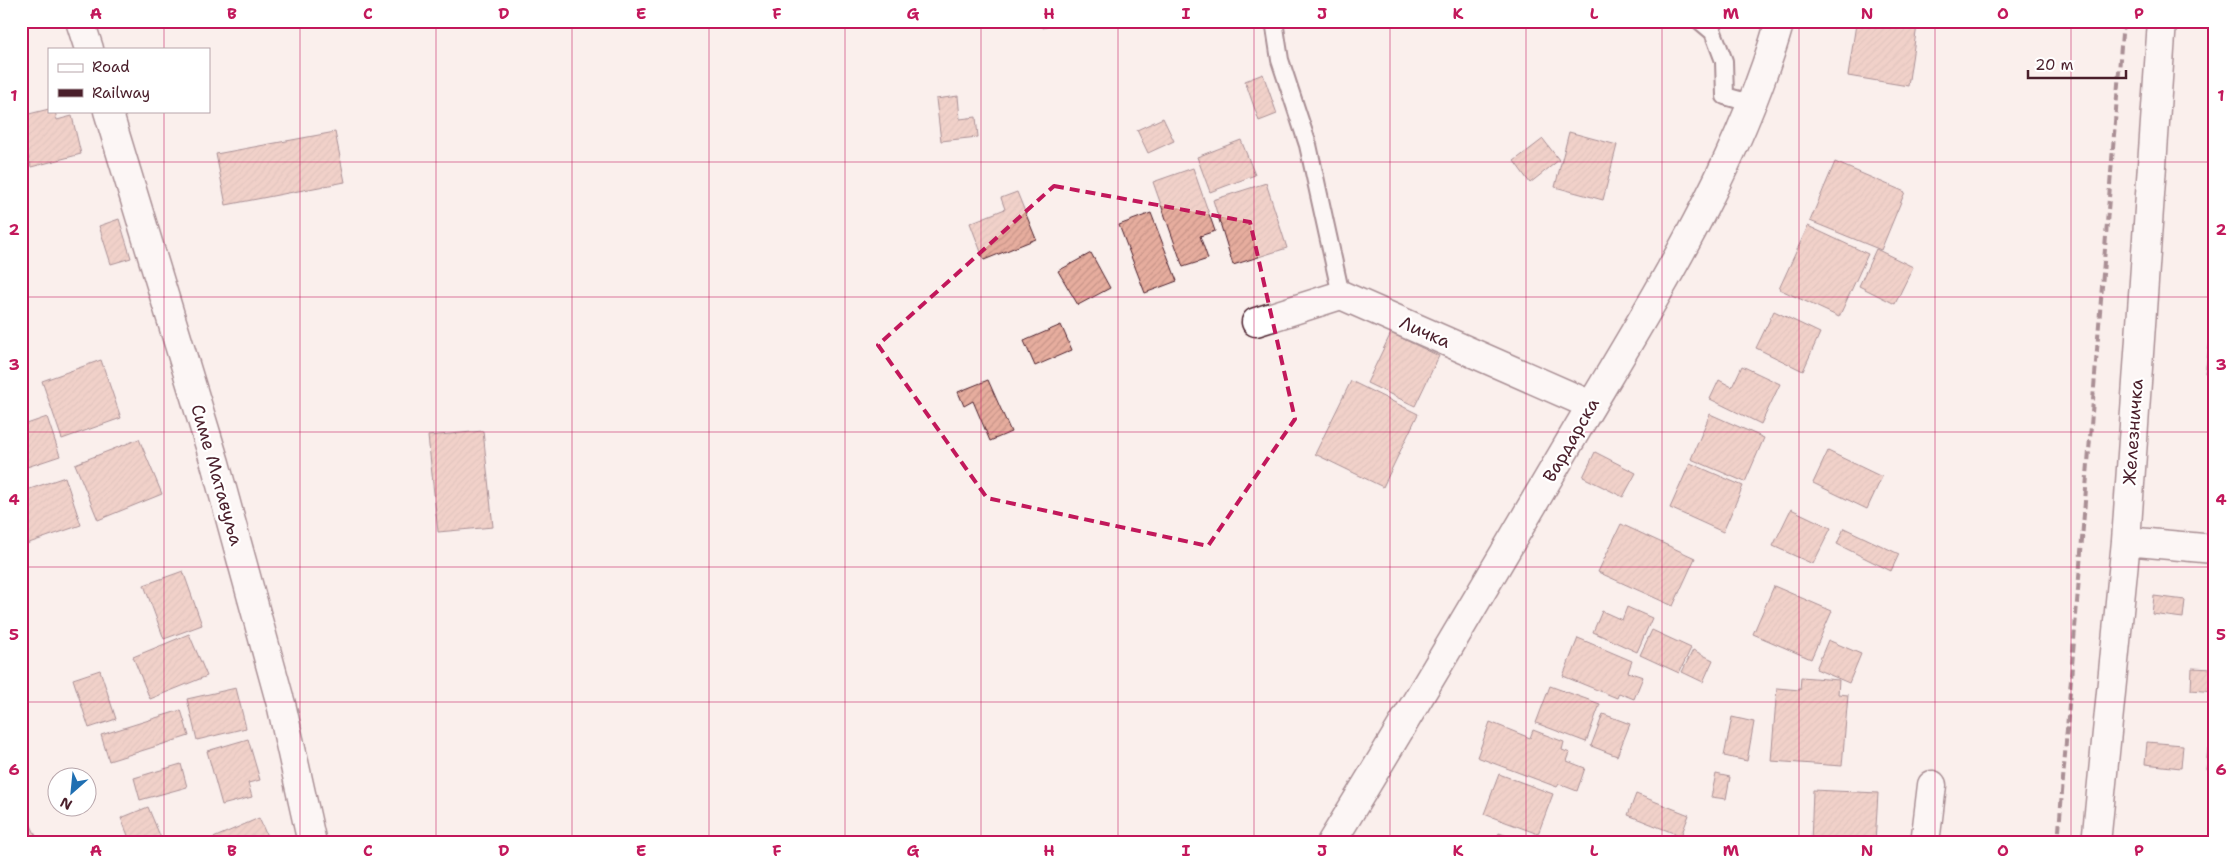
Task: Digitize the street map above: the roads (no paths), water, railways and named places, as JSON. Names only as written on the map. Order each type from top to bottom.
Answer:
[{"type":"street","points":[[80,21],[89,48]]},
{"type":"street","name":"Вардарска","points":[[1331,843],[1402,727],[1689,236],[1750,103],[1773,46],[1780,21]]},
{"type":"street","name":"Железничка","points":[[2096,843],[2126,540],[2162,21]]},
{"type":"street","name":"Симе Матавуља","points":[[108,112],[215,463],[282,708],[312,843]]},
{"type":"street","points":[[1256,322],[1341,296]]},
{"type":"street","name":"Личка","points":[[1341,296],[1591,405]]},
{"type":"street","points":[[2126,540],[2214,549]]},
{"type":"street","points":[[1925,843],[1932,784]]},
{"type":"lane","points":[[1274,21],[1280,60],[1308,144],[1341,296]]},
{"type":"lane","points":[[1700,21],[1713,32],[1724,61],[1725,96],[1750,103]]},
{"type":"railway","points":[[2058,843],[2123,21]]}]
